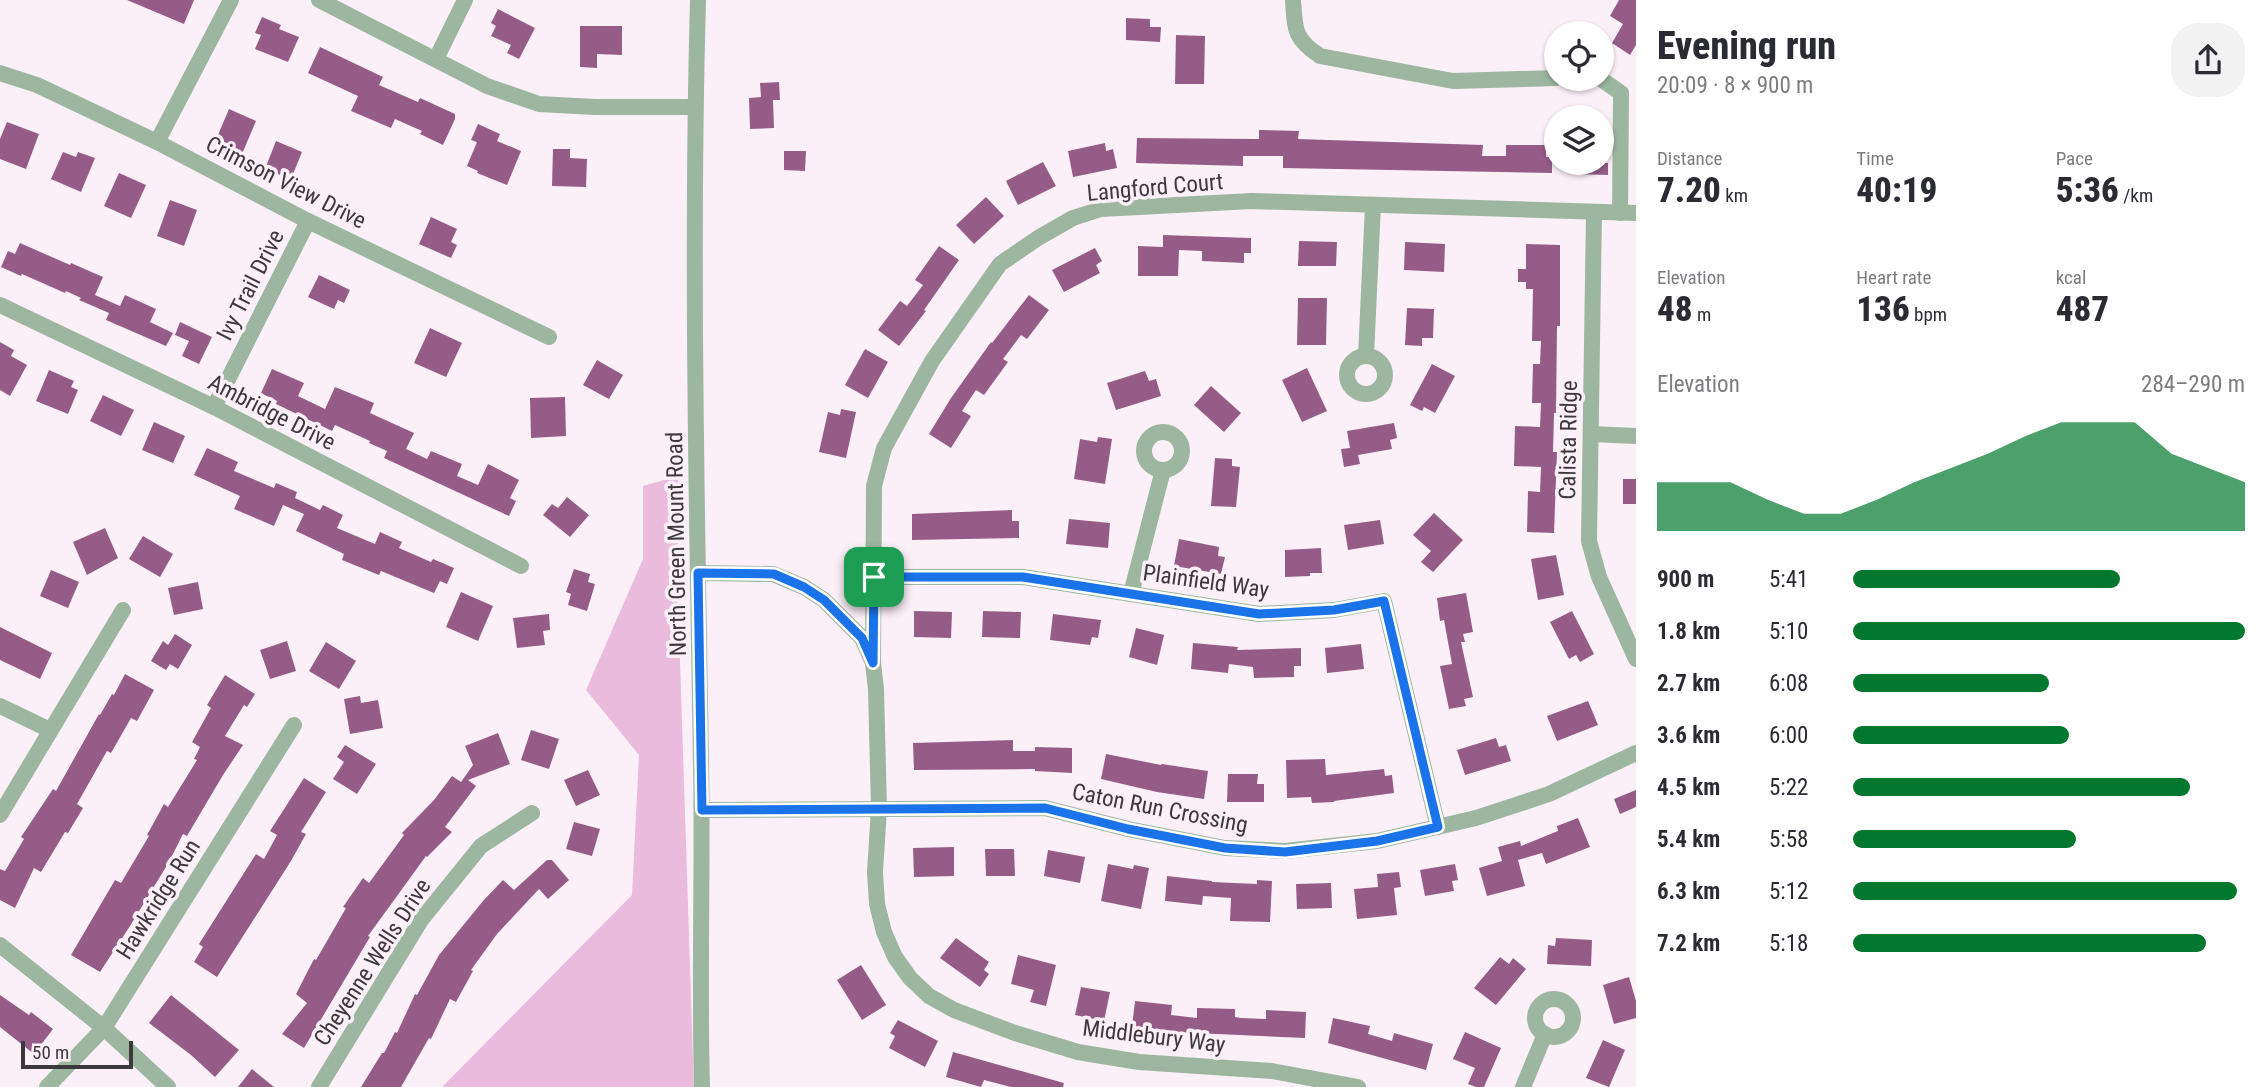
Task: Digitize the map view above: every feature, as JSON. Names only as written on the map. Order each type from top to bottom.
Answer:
[{"type":"street","points":[[157,142],[232,0]]},
{"type":"street","points":[[319,0],[487,86],[539,104],[695,107]]},
{"type":"street","points":[[436,59],[465,0]]},
{"type":"street","name":"North Green Mount Road","points":[[698,0],[695,107],[702,810],[699,991],[702,1087]]},
{"type":"street","points":[[1293,0],[1295,29],[1304,46],[1320,56],[1453,81],[1544,78]]},
{"type":"street","name":"Crimson View Drive","points":[[0,73],[37,85],[157,142],[308,221],[549,337]]},
{"type":"street","points":[[1614,88],[1621,93],[1628,213]]},
{"type":"street","name":"Langford Court","points":[[873,663],[874,486],[884,448],[932,361],[1000,264],[1038,237],[1073,218],[1101,209],[1252,201],[1628,213]]},
{"type":"street","points":[[1366,356],[1373,205]]},
{"type":"street","name":"Calista Ridge","points":[[1594,212],[1589,541],[1599,577],[1636,659]]},
{"type":"street","name":"Ivy Trail Drive","points":[[214,407],[308,221]]},
{"type":"street","name":"Ambridge Drive","points":[[0,305],[214,407],[521,566]]},
{"type":"street","points":[[1591,434],[1636,436]]},
{"type":"street","points":[[1131,594],[1163,470]]},
{"type":"street","name":"Middlebury Way","points":[[698,573],[774,574],[804,587],[824,600],[862,638],[873,663],[876,689],[879,809],[875,872],[877,904],[884,932],[895,957],[910,978],[929,996],[954,1010],[1015,1033],[1078,1052],[1139,1062],[1272,1071],[1358,1087]]},
{"type":"street","name":"Plainfield Way","points":[[874,577],[1023,577],[1259,614],[1334,610],[1384,601],[1438,827]]},
{"type":"street","points":[[0,815],[123,610]]},
{"type":"street","points":[[0,706],[50,730]]},
{"type":"street","name":"Hawkridge Run","points":[[47,1087],[104,1028],[295,725]]},
{"type":"street","name":"Caton Run Crossing","points":[[702,810],[1045,808],[1128,829],[1225,848],[1285,852],[1377,841],[1476,818],[1549,794],[1636,752]]},
{"type":"street","name":"Cheyenne Wells Drive","points":[[319,1087],[421,920],[481,846],[532,813]]},
{"type":"street","points":[[0,945],[104,1028],[168,1087]]},
{"type":"street","points":[[1523,1087],[1545,1034]]},
{"type":"shaded area","points":[[678,476],[678,600],[694,1087],[442,1087],[632,895],[639,755],[586,690],[643,559],[643,486]]},
{"type":"building","points":[[127,0],[194,0],[184,24]]},
{"type":"building","points":[[1619,0],[1636,0],[1636,45],[1630,55],[1614,44],[1623,24],[1610,16]]},
{"type":"building","points":[[498,9],[535,28],[519,59],[507,53],[511,45],[491,36],[496,26],[491,23]]},
{"type":"building","points":[[262,17],[281,25],[279,29],[299,37],[288,62],[255,49],[261,35],[255,33]]},
{"type":"building","points":[[1126,18],[1150,19],[1150,27],[1161,27],[1160,42],[1126,40]]},
{"type":"building","points":[[580,26],[622,26],[622,55],[597,54],[597,68],[580,67]]},
{"type":"building","points":[[1176,35],[1205,36],[1204,84],[1175,84]]},
{"type":"building","points":[[320,47],[383,77],[379,85],[418,102],[420,98],[455,114],[443,145],[420,134],[422,131],[395,119],[391,128],[351,111],[358,96],[308,73]]},
{"type":"building","points":[[779,82],[780,100],[773,100],[774,128],[750,129],[749,98],[761,97],[760,83]]},
{"type":"building","points":[[229,109],[256,121],[242,154],[215,142]]},
{"type":"building","points":[[7,122],[39,134],[26,169],[0,159],[0,139]]},
{"type":"building","points":[[478,124],[500,134],[497,141],[521,151],[507,185],[467,166],[477,142],[471,140]]},
{"type":"building","points":[[1259,130],[1299,131],[1298,139],[1483,145],[1482,156],[1506,156],[1506,145],[1544,145],[1544,173],[1283,168],[1283,156],[1243,156],[1243,166],[1136,163],[1137,138],[1259,139]]},
{"type":"building","points":[[276,141],[302,152],[291,179],[265,169]]},
{"type":"building","points":[[1105,143],[1106,151],[1113,149],[1117,168],[1073,177],[1068,151]]},
{"type":"building","points":[[553,149],[570,149],[570,158],[587,159],[586,187],[552,186]]},
{"type":"building","points":[[784,151],[806,151],[805,171],[784,170]]},
{"type":"building","points":[[63,152],[76,157],[78,152],[95,158],[81,192],[51,179]]},
{"type":"building","points":[[1043,162],[1056,186],[1018,205],[1006,181]]},
{"type":"building","points":[[119,173],[146,185],[131,218],[104,206]]},
{"type":"building","points":[[986,197],[1004,216],[974,244],[956,225]]},
{"type":"building","points":[[170,200],[197,210],[184,246],[157,236]]},
{"type":"building","points":[[431,217],[457,229],[451,242],[457,245],[451,258],[419,244]]},
{"type":"building","points":[[1163,235],[1251,238],[1251,253],[1244,253],[1244,263],[1202,261],[1202,251],[1179,250],[1178,276],[1138,276],[1138,246],[1163,247]]},
{"type":"building","points":[[1299,241],[1337,242],[1336,266],[1298,266]]},
{"type":"building","points":[[1405,242],[1445,244],[1444,272],[1404,270]]},
{"type":"building","points":[[20,243],[103,277],[95,295],[120,306],[125,295],[156,309],[150,322],[173,333],[166,346],[106,320],[109,313],[79,300],[81,298],[1,267],[8,251],[15,254]]},
{"type":"building","points":[[1526,244],[1560,245],[1560,326],[1557,326],[1553,452],[1557,452],[1554,533],[1527,532],[1528,491],[1540,492],[1541,467],[1514,466],[1515,426],[1540,427],[1541,403],[1532,403],[1533,364],[1540,364],[1541,341],[1532,341],[1533,289],[1526,289],[1526,282],[1518,282],[1518,269],[1526,269]]},
{"type":"building","points":[[939,246],[959,260],[924,310],[926,311],[899,346],[878,330],[900,301],[907,306],[923,285],[915,280]]},
{"type":"building","points":[[1095,248],[1102,261],[1096,265],[1100,273],[1064,292],[1052,270]]},
{"type":"building","points":[[319,275],[350,290],[344,303],[338,300],[334,309],[308,297]]},
{"type":"building","points":[[1029,295],[1049,310],[1027,339],[1021,335],[1003,359],[1008,362],[984,395],[976,390],[962,411],[971,416],[951,448],[929,434],[991,342]]},
{"type":"building","points":[[1298,298],[1327,298],[1326,345],[1297,345]]},
{"type":"building","points":[[1407,308],[1434,309],[1433,338],[1422,338],[1422,346],[1405,345]]},
{"type":"building","points":[[180,322],[212,337],[199,364],[182,356],[189,341],[175,335]]},
{"type":"building","points":[[430,328],[462,343],[446,377],[414,363]]},
{"type":"building","points":[[0,342],[14,350],[11,356],[27,365],[10,396],[0,390]]},
{"type":"building","points":[[865,349],[888,362],[868,398],[845,385]]},
{"type":"building","points":[[597,360],[623,375],[609,399],[583,385]]},
{"type":"building","points":[[1432,364],[1455,376],[1435,413],[1424,407],[1422,411],[1410,405]]},
{"type":"building","points":[[1307,368],[1327,411],[1302,422],[1282,380]]},
{"type":"building","points":[[272,369],[304,383],[298,396],[325,409],[335,387],[374,403],[370,413],[414,433],[406,449],[427,459],[431,451],[462,464],[457,476],[478,485],[488,464],[519,480],[510,498],[516,501],[509,516],[384,458],[387,451],[369,443],[370,441],[335,425],[332,431],[276,404],[277,401],[261,393]]},
{"type":"building","points":[[49,370],[74,381],[71,387],[78,390],[68,414],[36,401]]},
{"type":"building","points":[[1145,371],[1149,381],[1156,379],[1161,396],[1116,410],[1107,383]]},
{"type":"building","points":[[1211,386],[1241,413],[1224,432],[1194,405]]},
{"type":"building","points":[[103,395],[134,410],[121,436],[90,421]]},
{"type":"building","points":[[565,397],[566,436],[531,438],[530,398]]},
{"type":"building","points":[[841,409],[856,412],[846,458],[819,452],[828,412],[840,415]]},
{"type":"building","points":[[154,422],[185,436],[173,463],[142,450]]},
{"type":"building","points":[[1394,423],[1397,438],[1390,440],[1392,449],[1358,455],[1360,464],[1344,467],[1341,449],[1350,448],[1347,431]]},
{"type":"building","points":[[1098,437],[1112,439],[1105,484],[1074,479],[1080,439],[1097,442]]},
{"type":"building","points":[[207,448],[238,462],[234,471],[274,488],[276,483],[297,492],[295,498],[320,510],[323,505],[343,515],[337,528],[375,544],[380,532],[402,542],[399,548],[431,562],[433,559],[454,568],[447,584],[440,581],[434,593],[381,571],[379,575],[342,560],[344,554],[296,531],[304,514],[283,505],[274,526],[234,509],[240,496],[194,475]]},
{"type":"building","points":[[1215,458],[1232,459],[1232,466],[1240,467],[1236,507],[1211,506]]},
{"type":"building","points":[[1623,479],[1636,479],[1636,504],[1623,504]]},
{"type":"building","points":[[567,497],[589,515],[570,537],[543,515],[552,504],[558,508]]},
{"type":"building","points":[[1012,510],[1012,521],[1019,521],[1019,538],[912,540],[912,514]]},
{"type":"building","points":[[1434,513],[1463,540],[1433,572],[1421,562],[1431,551],[1413,535]]},
{"type":"building","points":[[1069,519],[1110,523],[1108,548],[1066,544]]},
{"type":"building","points":[[1380,520],[1384,544],[1348,550],[1344,525]]},
{"type":"building","points":[[105,528],[118,558],[87,575],[73,542]]},
{"type":"building","points":[[143,536],[173,554],[160,577],[129,559]]},
{"type":"building","points":[[1179,539],[1219,547],[1218,556],[1225,557],[1221,574],[1174,566]]},
{"type":"building","points":[[1321,548],[1322,573],[1285,577],[1285,550]]},
{"type":"building","points":[[1556,555],[1564,595],[1538,600],[1531,559]]},
{"type":"building","points":[[574,569],[590,574],[588,582],[595,584],[587,611],[568,605],[571,594],[566,592]]},
{"type":"building","points":[[51,570],[79,582],[68,608],[40,596]]},
{"type":"building","points":[[198,582],[203,609],[174,615],[168,588]]},
{"type":"building","points":[[461,592],[493,606],[478,641],[446,627]]},
{"type":"building","points":[[1466,593],[1473,632],[1463,634],[1465,642],[1461,642],[1473,697],[1464,699],[1466,706],[1449,709],[1440,666],[1452,664],[1444,620],[1440,621],[1437,598]]},
{"type":"building","points":[[914,611],[952,612],[951,638],[914,637]]},
{"type":"building","points":[[983,611],[1021,612],[1020,638],[982,637]]},
{"type":"building","points":[[1572,611],[1594,654],[1580,662],[1576,655],[1569,659],[1550,622]]},
{"type":"building","points":[[549,614],[550,630],[543,631],[545,645],[517,648],[513,618]]},
{"type":"building","points":[[1053,614],[1101,620],[1098,638],[1092,637],[1090,645],[1050,640]]},
{"type":"building","points":[[0,627],[52,653],[40,679],[0,660]]},
{"type":"building","points":[[1136,628],[1164,635],[1157,665],[1129,657]]},
{"type":"building","points":[[175,634],[192,645],[178,669],[170,664],[166,670],[151,661],[163,641],[168,645]]},
{"type":"building","points":[[287,641],[296,671],[270,679],[260,650]]},
{"type":"building","points":[[326,642],[356,661],[339,689],[309,671]]},
{"type":"building","points":[[1193,643],[1238,647],[1237,650],[1301,648],[1301,666],[1294,666],[1294,677],[1254,678],[1253,667],[1229,664],[1228,673],[1191,669]]},
{"type":"building","points":[[1361,644],[1364,669],[1327,673],[1325,648]]},
{"type":"building","points":[[125,674],[154,690],[137,721],[131,718],[111,753],[107,751],[77,804],[83,808],[41,872],[34,868],[15,908],[0,900],[0,869],[5,871],[24,839],[21,837],[53,789],[56,791]]},
{"type":"building","points":[[225,675],[255,694],[247,707],[244,705],[225,736],[243,745],[187,836],[183,834],[169,862],[100,972],[71,955],[115,880],[121,883],[149,836],[147,835],[164,804],[168,807],[197,760],[194,759],[200,747],[192,742],[211,708],[207,705]]},
{"type":"building","points":[[360,696],[361,703],[378,700],[383,728],[350,734],[344,699]]},
{"type":"building","points":[[1588,701],[1598,725],[1557,741],[1547,716]]},
{"type":"building","points":[[531,730],[559,739],[549,769],[521,760]]},
{"type":"building","points":[[498,733],[510,764],[468,780],[476,786],[445,827],[452,832],[426,856],[368,936],[370,937],[304,1048],[282,1034],[307,1003],[296,994],[346,908],[343,907],[363,878],[369,883],[404,835],[402,833],[434,800],[452,776],[461,782],[473,765],[465,746]]},
{"type":"building","points":[[1496,738],[1499,747],[1506,745],[1511,761],[1465,775],[1457,750]]},
{"type":"building","points":[[1013,740],[1013,751],[1035,751],[1035,747],[1072,748],[1072,773],[1035,769],[914,770],[913,743]]},
{"type":"building","points":[[345,745],[376,764],[357,794],[333,779],[344,762],[337,757]]},
{"type":"building","points":[[1106,754],[1208,771],[1204,799],[1101,779]]},
{"type":"building","points":[[1325,759],[1326,775],[1384,769],[1385,776],[1392,775],[1394,793],[1334,802],[1312,803],[1311,797],[1287,798],[1286,760]]},
{"type":"building","points":[[588,770],[600,795],[576,806],[564,780]]},
{"type":"building","points":[[1228,774],[1258,774],[1257,784],[1264,784],[1264,802],[1227,802]]},
{"type":"building","points":[[304,778],[326,792],[301,832],[306,834],[291,861],[217,977],[194,962],[203,947],[199,944],[256,854],[264,859],[277,835],[270,831]]},
{"type":"building","points":[[1636,790],[1636,807],[1620,814],[1614,799]]},
{"type":"building","points":[[1578,818],[1590,847],[1546,864],[1542,853],[1518,860],[1525,886],[1487,896],[1479,868],[1502,861],[1498,847],[1520,841],[1521,846],[1558,831],[1557,826]]},
{"type":"building","points":[[574,822],[600,829],[592,856],[566,849]]},
{"type":"building","points":[[954,847],[954,876],[914,877],[913,848]]},
{"type":"building","points":[[985,849],[1014,849],[1015,876],[986,876]]},
{"type":"building","points":[[1048,850],[1085,857],[1080,883],[1044,876]]},
{"type":"building","points":[[547,860],[552,860],[569,880],[548,899],[539,889],[497,934],[471,970],[473,971],[456,1002],[450,999],[431,1039],[429,1038],[401,1087],[361,1087],[395,1032],[397,1033],[415,994],[417,995],[439,955],[483,901],[503,880],[514,890]]},
{"type":"building","points":[[1108,864],[1133,869],[1134,865],[1149,868],[1141,909],[1101,901]]},
{"type":"building","points":[[1455,864],[1458,880],[1452,881],[1454,891],[1425,896],[1420,870]]},
{"type":"building","points":[[1399,872],[1401,887],[1394,888],[1397,915],[1357,919],[1354,889],[1378,887],[1377,874]]},
{"type":"building","points":[[1167,876],[1212,882],[1257,884],[1257,880],[1272,881],[1270,922],[1230,921],[1231,898],[1203,896],[1202,905],[1165,901]]},
{"type":"building","points":[[1331,883],[1332,908],[1297,909],[1296,884]]},
{"type":"building","points":[[956,938],[989,962],[984,970],[989,974],[980,987],[940,958]]},
{"type":"building","points":[[1556,938],[1592,940],[1591,966],[1547,964],[1548,945],[1555,946]]},
{"type":"building","points":[[1018,955],[1056,965],[1046,1006],[1030,1002],[1034,990],[1011,984]]},
{"type":"building","points":[[1500,957],[1509,964],[1513,958],[1526,969],[1496,1005],[1474,988]]},
{"type":"building","points":[[861,965],[886,1005],[862,1020],[837,980]]},
{"type":"building","points":[[1629,977],[1636,1001],[1636,1018],[1614,1024],[1603,985]]},
{"type":"building","points":[[1081,987],[1110,992],[1104,1021],[1075,1015]]},
{"type":"building","points":[[0,995],[29,1015],[31,1012],[53,1029],[34,1054],[0,1027]]},
{"type":"building","points":[[171,995],[239,1050],[215,1077],[149,1023]]},
{"type":"building","points":[[1135,1001],[1172,1005],[1171,1015],[1197,1018],[1197,1008],[1235,1009],[1235,1017],[1266,1019],[1266,1010],[1306,1012],[1305,1038],[1173,1032],[1132,1027]]},
{"type":"building","points":[[1333,1018],[1370,1026],[1368,1034],[1392,1041],[1394,1033],[1433,1044],[1426,1070],[1328,1043]]},
{"type":"building","points":[[898,1020],[938,1041],[925,1067],[889,1048],[895,1036],[890,1033]]},
{"type":"building","points":[[1465,1032],[1501,1048],[1484,1087],[1468,1084],[1475,1068],[1453,1059]]},
{"type":"building","points":[[1603,1040],[1625,1050],[1609,1087],[1586,1078]]},
{"type":"building","points":[[953,1052],[1064,1083],[1063,1087],[1011,1087],[984,1080],[981,1087],[946,1077]]},
{"type":"building","points":[[252,1069],[274,1087],[238,1087]]},
{"type":"route","points":[[698,573],[774,574],[804,587],[824,600],[862,638],[873,663],[874,577],[1023,577],[1259,614],[1334,610],[1384,601],[1438,827],[1377,841],[1285,852],[1225,848],[1128,829],[1045,808],[702,810],[698,573]]}]
